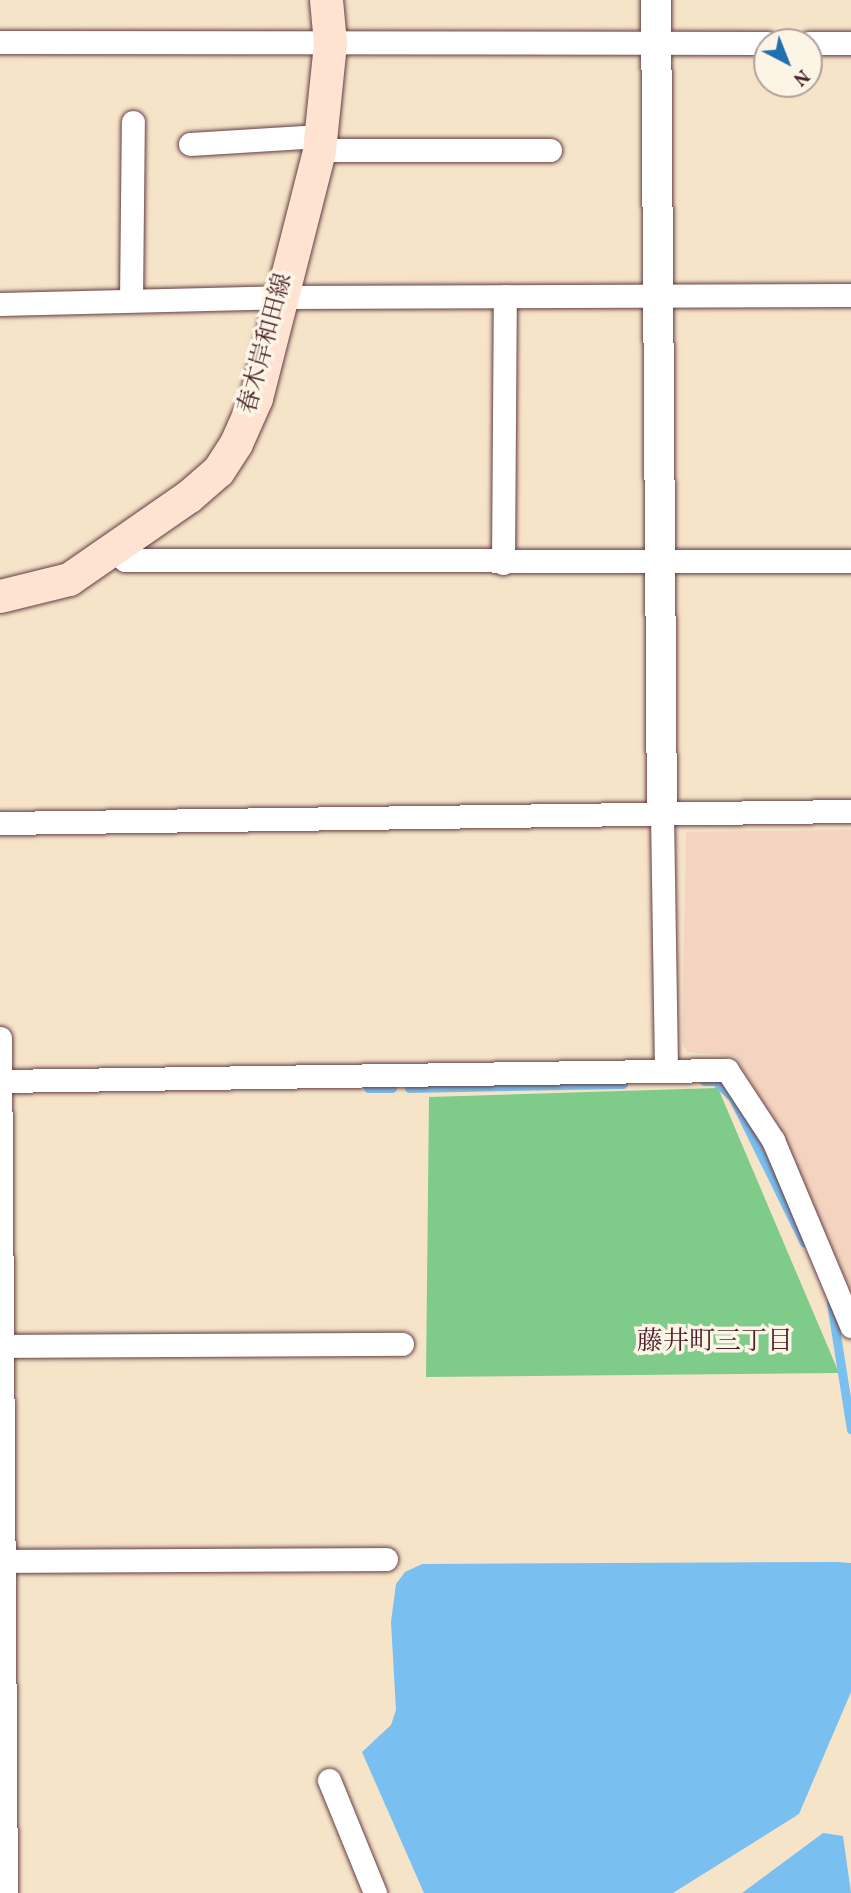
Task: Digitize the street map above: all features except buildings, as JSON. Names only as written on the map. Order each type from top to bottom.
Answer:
[{"type":"main road","name":"春木岸和田線","points":[[0,596],[69,579],[113,550],[218,471],[256,398],[320,143],[330,43],[326,0]]},
{"type":"street","points":[[656,0],[666,1070]]},
{"type":"street","points":[[0,42],[753,43]]},
{"type":"street","points":[[823,43],[851,43]]},
{"type":"street","points":[[131,300],[133,122]]},
{"type":"street","points":[[190,144],[320,143],[550,150]]},
{"type":"street","points":[[0,304],[280,297],[851,295]]},
{"type":"street","points":[[0,296],[0,311]]},
{"type":"street","points":[[503,563],[505,296]]},
{"type":"street","points":[[113,550],[125,560],[503,563],[851,561]]},
{"type":"street","points":[[0,823],[851,811]]},
{"type":"street","points":[[0,1038],[6,1893]]},
{"type":"street","points":[[0,1080],[727,1070],[774,1140],[851,1326]]},
{"type":"street","points":[[2,1346],[402,1344]]},
{"type":"street","points":[[3,1561],[386,1559]]},
{"type":"street","points":[[329,1780],[375,1893]]},
{"type":"shaded area","points":[[851,830],[851,1292],[782,1132],[735,1056],[687,1052],[682,1041],[686,832]]},
{"type":"green space","points":[[718,1088],[839,1373],[426,1377],[429,1097]]},
{"type":"water","points":[[851,1563],[851,1692],[799,1814],[673,1893],[424,1893],[362,1752],[391,1725],[396,1710],[391,1622],[396,1584],[405,1572],[422,1564]]},
{"type":"water","points":[[823,1833],[843,1836],[851,1893],[742,1893]]},
{"type":"waterway","points":[[704,1081],[715,1081],[733,1098],[804,1242]]},
{"type":"waterway","points":[[409,1088],[623,1084]]},
{"type":"waterway","points":[[368,1088],[392,1088]]},
{"type":"waterway","points":[[831,1303],[851,1429]]},
{"type":"district","name":"藤井町三丁目","points":[[715,1343]]}]
